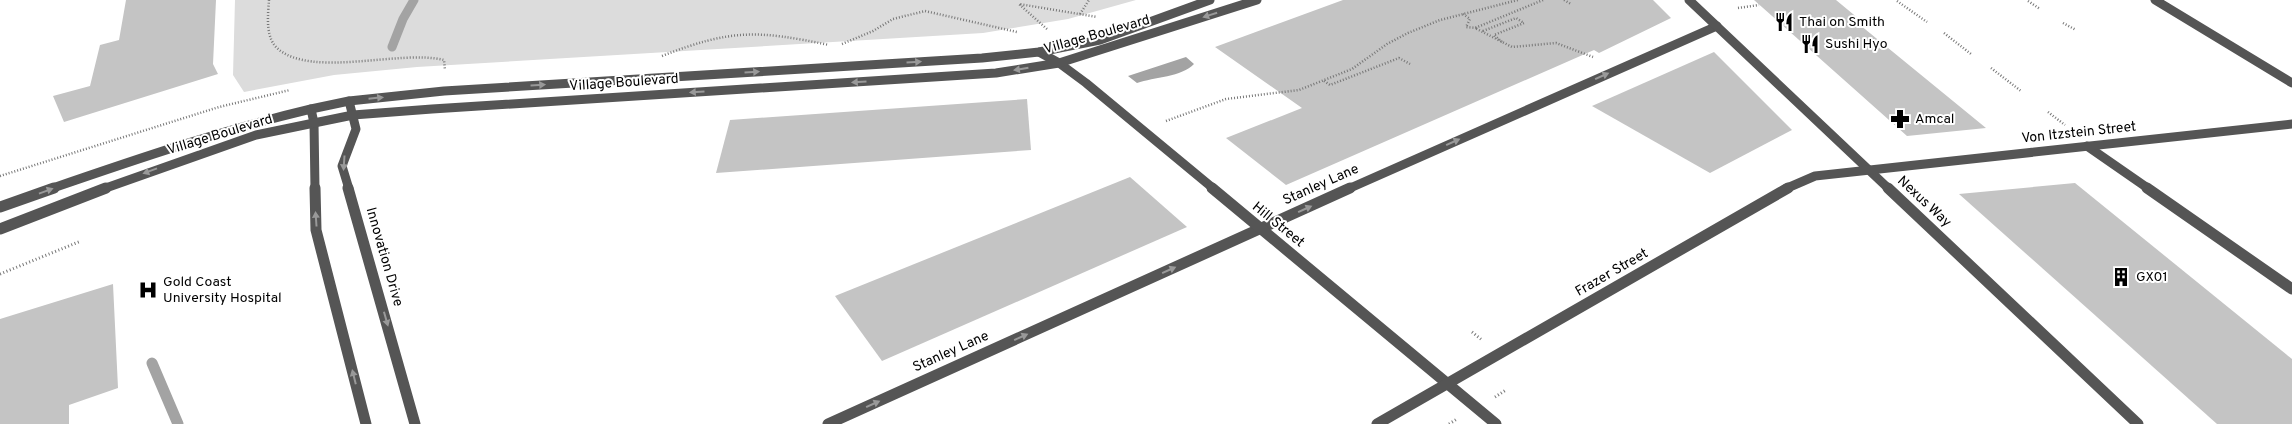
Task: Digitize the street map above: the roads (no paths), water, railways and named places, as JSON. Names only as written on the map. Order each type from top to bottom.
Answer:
[{"type":"street","name":"Village Boulevard","points":[[0,207],[228,129],[349,101],[444,91],[982,58],[1039,52],[1100,40],[1210,0]]},
{"type":"street","name":"Village Boulevard","points":[[0,229],[175,162],[256,135],[353,115],[996,73],[1059,63],[1257,0]]},
{"type":"street","name":"Nexus Way","points":[[1689,0],[2138,424]]},
{"type":"street","points":[[2155,0],[2292,83]]},
{"type":"street","name":"Stanley Lane","points":[[828,424],[1260,228],[1717,26]]},
{"type":"street","name":"Hill Street","points":[[1039,52],[1059,63],[1086,83],[1496,424]]},
{"type":"street","name":"Innovation Drive","points":[[349,101],[356,125],[355,134],[345,154],[342,166],[415,424]]},
{"type":"street","points":[[310,109],[314,123],[316,230],[366,424]]},
{"type":"street","name":"Von Itzstein Street","points":[[1868,168],[2292,124]]},
{"type":"street","points":[[2086,146],[2292,289]]},
{"type":"street","name":"Frazer Street","points":[[1377,424],[1798,182],[1815,176],[1868,168]]},
{"type":"waterway","points":[[392,47],[403,19],[414,0]]},
{"type":"waterway","points":[[152,363],[178,424]]},
{"type":"place","name":"Thai on Smith","points":[[1784,22]]},
{"type":"place","name":"Sushi Hyo","points":[[1810,44]]},
{"type":"place","name":"Amcal","points":[[1900,119]]},
{"type":"place","name":"GX01","points":[[2121,277]]},
{"type":"place","name":"Gold Coast University Hospital","points":[[148,290]]}]
